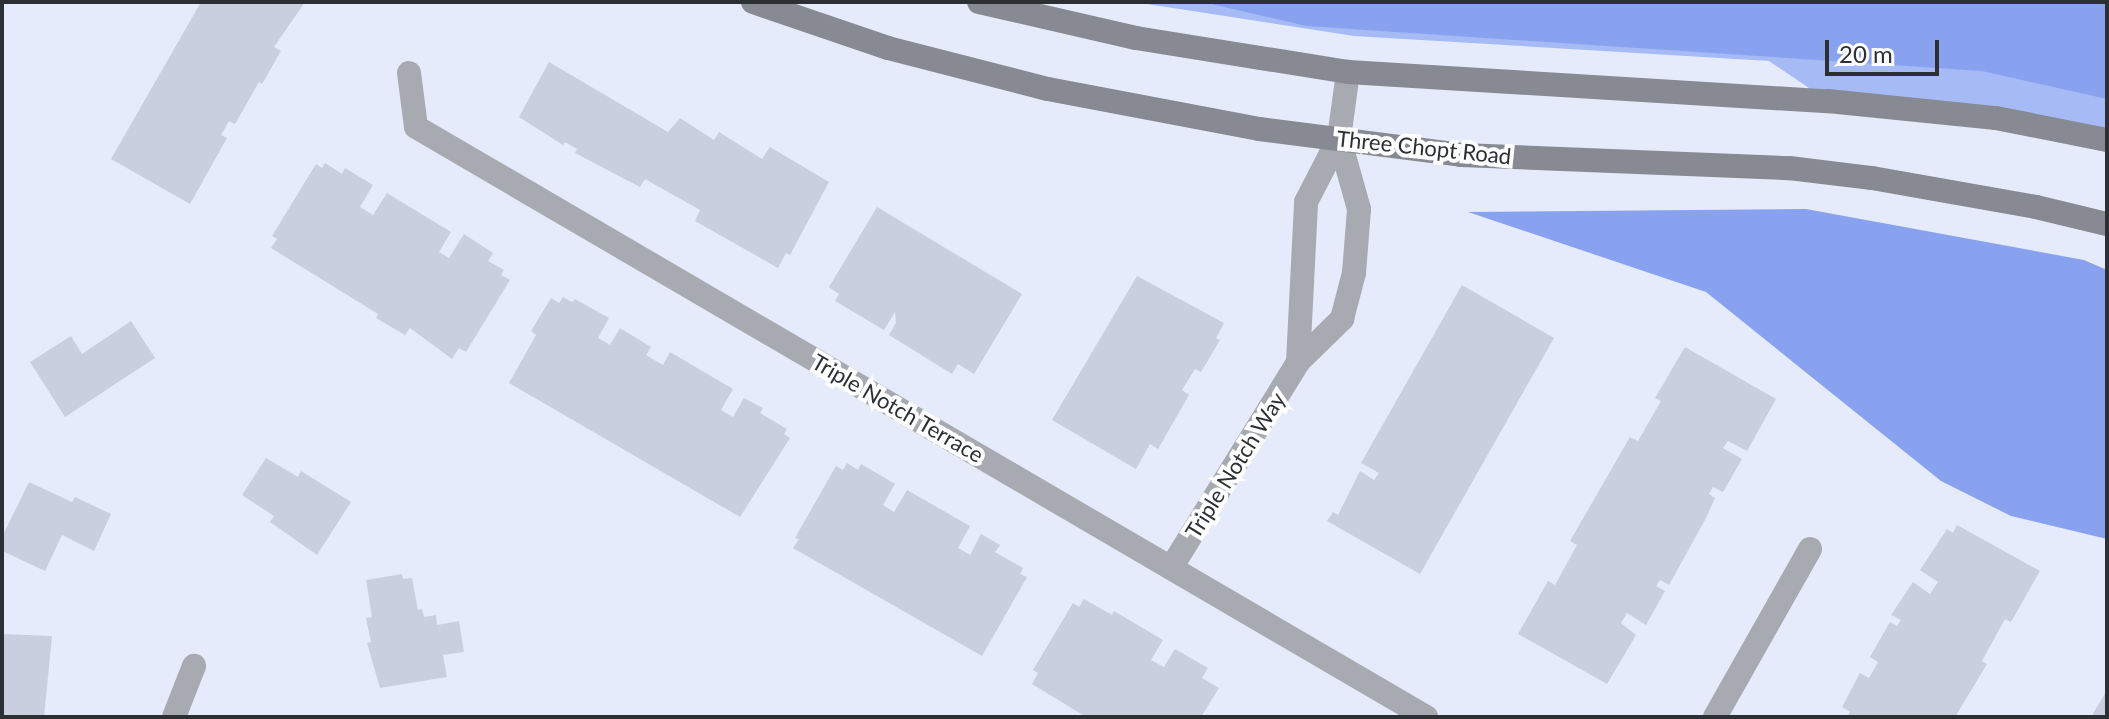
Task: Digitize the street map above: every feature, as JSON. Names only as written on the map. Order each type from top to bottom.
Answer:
[{"type":"main road","name":"Three Chopt Road","points":[[753,2],[888,48],[1048,89],[1204,120],[1461,155],[1789,168],[1872,178],[2036,207],[2107,224]]},
{"type":"main road","points":[[979,2],[1136,38],[1348,72],[1828,101],[1996,118],[2107,140]]},
{"type":"street","name":"Triple Notch Way","points":[[1298,362],[1306,202],[1339,138],[1348,72]]},
{"type":"street","name":"Triple Notch Terrace","points":[[409,73],[416,127],[1426,717]]},
{"type":"street","name":"Triple Notch Way","points":[[1171,568],[1298,362],[1342,319],[1354,273],[1359,209],[1339,138]]},
{"type":"street","points":[[1715,717],[1810,549]]},
{"type":"street","points":[[174,717],[194,666]]},
{"type":"shaded area","points":[[1134,2],[2107,2],[2107,140],[1828,101],[1769,61],[1354,36]]},
{"type":"shaded area","points":[[1203,2],[2107,2],[2107,99],[1982,71],[1306,26]]},
{"type":"shaded area","points":[[1806,209],[2084,260],[2107,270],[2107,539],[2011,516],[1941,481],[1706,292],[1468,212]]},
{"type":"building","points":[[201,2],[305,2],[274,47],[281,51],[262,84],[259,82],[235,124],[229,121],[221,135],[227,138],[190,204],[111,159]]},
{"type":"building","points":[[549,62],[668,132],[680,118],[714,140],[719,132],[762,159],[770,147],[829,182],[790,255],[786,253],[778,268],[695,221],[700,210],[645,179],[640,187],[575,153],[577,149],[565,142],[563,145],[519,117]]},
{"type":"building","points":[[325,163],[342,174],[345,168],[373,185],[360,207],[373,215],[387,193],[451,232],[439,252],[449,258],[464,234],[493,253],[488,261],[504,270],[501,275],[510,280],[466,352],[459,348],[452,359],[410,328],[405,335],[376,318],[378,314],[271,248],[277,239],[272,236],[316,164],[322,168]]},
{"type":"building","points":[[877,207],[1022,294],[974,374],[958,364],[952,374],[889,335],[896,323],[895,312],[884,330],[835,301],[839,294],[829,287]]},
{"type":"building","points":[[1137,276],[1224,323],[1216,338],[1220,340],[1201,372],[1195,369],[1182,390],[1189,395],[1158,449],[1150,444],[1136,469],[1052,420]]},
{"type":"building","points":[[1462,285],[1554,338],[1420,574],[1327,521],[1333,512],[1338,515],[1360,471],[1374,480],[1379,473],[1361,463]]},
{"type":"building","points":[[563,297],[572,302],[575,299],[609,318],[598,338],[610,345],[620,328],[651,347],[646,355],[663,365],[670,352],[733,389],[721,410],[733,417],[744,398],[763,408],[760,413],[787,429],[784,434],[790,438],[740,517],[509,383],[536,335],[531,331],[551,298],[559,303]]},
{"type":"building","points":[[131,321],[155,358],[65,417],[30,362],[71,336],[82,354]]},
{"type":"building","points":[[1685,347],[1776,399],[1747,451],[1728,441],[1723,448],[1742,459],[1723,492],[1713,487],[1709,494],[1715,498],[1669,585],[1660,580],[1656,586],[1665,591],[1646,625],[1627,613],[1621,623],[1636,635],[1607,684],[1518,634],[1548,581],[1555,585],[1577,545],[1570,541],[1630,437],[1638,441],[1661,401],[1655,398]]},
{"type":"building","points":[[266,458],[298,477],[301,471],[351,502],[317,555],[270,522],[274,516],[242,495]]},
{"type":"building","points":[[847,463],[858,470],[861,464],[895,484],[883,505],[894,512],[907,490],[970,526],[958,548],[970,555],[981,534],[1000,545],[995,552],[1023,568],[1020,574],[1027,577],[982,656],[793,548],[799,539],[795,538],[836,466],[843,470]]},
{"type":"building","points":[[29,482],[72,502],[75,497],[111,514],[94,551],[62,535],[45,571],[2,551],[2,537]]},
{"type":"building","points":[[1957,525],[2040,571],[2011,622],[2005,619],[1982,661],[1987,664],[1955,717],[1847,717],[1850,712],[1842,707],[1860,673],[1869,678],[1878,662],[1870,657],[1890,622],[1897,626],[1901,620],[1891,615],[1913,582],[1930,594],[1938,582],[1920,570],[1947,529],[1953,533]]},
{"type":"building","points":[[402,574],[403,579],[412,578],[418,610],[422,609],[424,617],[436,615],[437,625],[459,621],[464,652],[443,655],[447,677],[380,688],[367,643],[371,642],[366,618],[372,617],[366,580]]},
{"type":"building","points":[[1084,599],[1112,615],[1114,611],[1163,640],[1151,660],[1164,667],[1175,649],[1208,668],[1202,678],[1219,688],[1201,717],[1086,717],[1032,684],[1038,673],[1033,670],[1073,603],[1079,607]]},
{"type":"building","points":[[2,634],[52,636],[44,717],[2,717]]},
{"type":"building","points":[[2107,690],[2107,717],[2091,717]]}]
